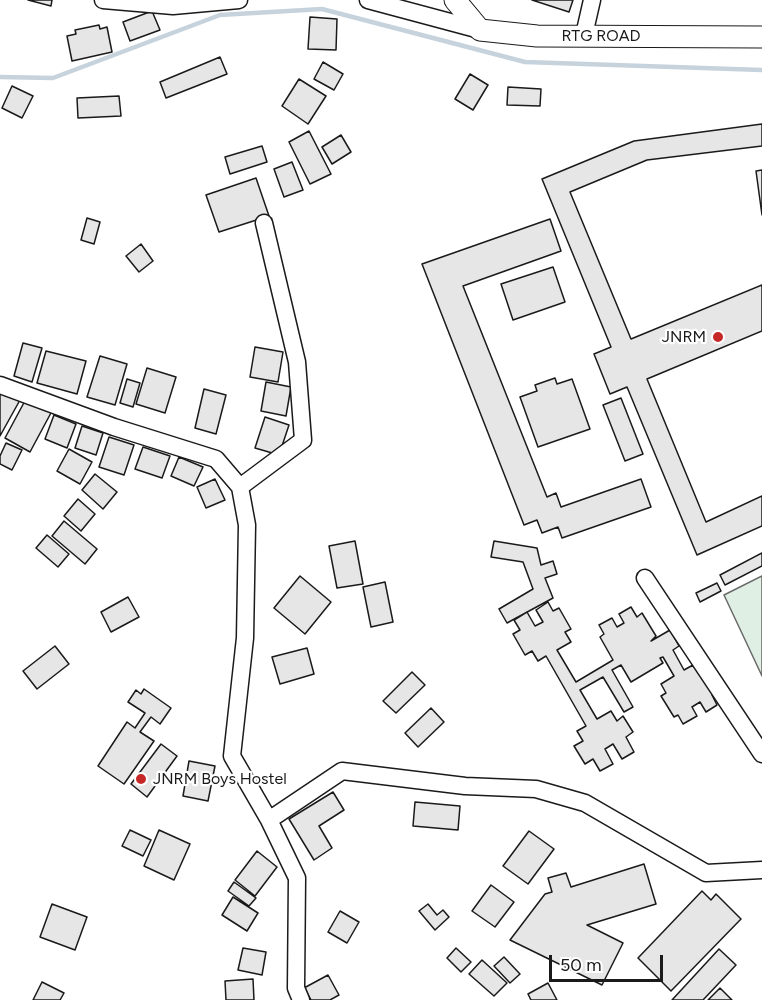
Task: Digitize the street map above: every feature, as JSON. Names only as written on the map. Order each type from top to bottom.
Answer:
[{"type":"main road","points":[[455,0],[480,30]]},
{"type":"main road","name":"RTG ROAD","points":[[480,30],[537,36],[762,37]]},
{"type":"street","points":[[104,0],[173,6],[239,0]]},
{"type":"street","points":[[368,0],[480,30]]},
{"type":"street","points":[[584,35],[592,0]]},
{"type":"street","points":[[240,487],[303,440],[297,362],[264,223]]},
{"type":"street","points":[[0,385],[114,427],[216,459],[240,487],[248,525],[246,638],[232,756],[269,820],[297,878],[296,988],[301,1000]]},
{"type":"street","points":[[645,578],[762,754]]},
{"type":"street","points":[[269,820],[342,771],[465,786],[536,789],[585,803],[706,873],[762,870]]},
{"type":"green space","points":[[762,576],[762,676],[724,595]]},
{"type":"building","points":[[28,0],[52,0],[51,6]]},
{"type":"building","points":[[532,0],[573,0],[569,12]]},
{"type":"building","points":[[152,11],[160,30],[130,41],[123,22]]},
{"type":"building","points":[[310,17],[337,19],[336,50],[308,49]]},
{"type":"building","points":[[99,25],[100,29],[107,27],[112,52],[72,61],[67,36],[76,34],[75,30]]},
{"type":"building","points":[[220,57],[227,74],[166,98],[160,82]]},
{"type":"building","points":[[323,62],[343,74],[334,90],[314,79]]},
{"type":"building","points":[[470,74],[488,85],[473,110],[455,99]]},
{"type":"building","points":[[299,79],[326,96],[308,124],[282,106]]},
{"type":"building","points":[[12,86],[33,96],[22,118],[2,108]]},
{"type":"building","points":[[508,87],[541,89],[540,106],[507,105]]},
{"type":"building","points":[[119,96],[121,116],[78,118],[77,98]]},
{"type":"building","name":"JNRM","points":[[762,124],[762,146],[647,160],[570,192],[631,339],[762,285],[762,331],[647,379],[706,522],[762,496],[762,526],[697,555],[627,387],[610,394],[594,354],[611,347],[542,179],[634,141]]},
{"type":"building","points":[[309,131],[331,174],[310,184],[289,142]]},
{"type":"building","points":[[341,135],[351,152],[332,164],[322,147]]},
{"type":"building","points":[[262,146],[267,162],[230,174],[225,157]]},
{"type":"building","points":[[292,162],[303,190],[284,197],[274,169]]},
{"type":"building","points":[[762,170],[762,215],[756,171]]},
{"type":"building","points":[[256,178],[269,216],[219,232],[206,195]]},
{"type":"building","points":[[87,218],[100,222],[94,244],[81,240]]},
{"type":"building","points":[[550,219],[561,251],[463,286],[547,497],[556,493],[561,507],[641,479],[651,507],[562,538],[558,527],[542,533],[537,520],[524,525],[422,264]]},
{"type":"building","points":[[141,244],[153,261],[139,272],[126,256]]},
{"type":"building","points":[[553,267],[565,302],[513,320],[501,284]]},
{"type":"building","points":[[23,343],[42,348],[32,382],[14,376]]},
{"type":"building","points":[[255,347],[283,352],[278,382],[250,377]]},
{"type":"building","points":[[46,351],[86,361],[77,394],[37,383]]},
{"type":"building","points":[[100,356],[127,364],[115,405],[87,397]]},
{"type":"building","points":[[147,368],[176,377],[165,413],[136,404]]},
{"type":"building","points":[[555,378],[557,384],[572,379],[590,429],[538,447],[520,397],[537,391],[535,385]]},
{"type":"building","points":[[127,379],[140,383],[133,407],[120,403]]},
{"type":"building","points":[[266,382],[291,387],[286,416],[261,411]]},
{"type":"building","points":[[0,389],[20,400],[0,436]]},
{"type":"building","points":[[204,389],[226,395],[216,434],[195,428]]},
{"type":"building","points":[[27,397],[52,411],[30,452],[5,438]]},
{"type":"building","points":[[621,398],[643,454],[625,461],[603,405]]},
{"type":"building","points":[[54,415],[76,424],[67,448],[45,439]]},
{"type":"building","points":[[265,417],[289,425],[279,455],[255,448]]},
{"type":"building","points":[[82,426],[103,433],[96,455],[75,448]]},
{"type":"building","points":[[109,437],[134,445],[124,475],[99,467]]},
{"type":"building","points":[[6,443],[22,450],[12,470],[0,464],[0,456]]},
{"type":"building","points":[[143,447],[170,456],[162,478],[135,469]]},
{"type":"building","points":[[69,449],[92,462],[80,484],[57,471]]},
{"type":"building","points":[[179,457],[203,467],[194,486],[171,476]]},
{"type":"building","points":[[95,474],[117,492],[103,509],[82,490]]},
{"type":"building","points":[[215,479],[225,500],[206,508],[197,487]]},
{"type":"building","points":[[78,499],[95,514],[81,531],[64,516]]},
{"type":"building","points":[[64,521],[97,549],[85,564],[52,536]]},
{"type":"building","points":[[47,535],[69,554],[58,567],[36,548]]},
{"type":"building","points":[[355,541],[363,584],[337,588],[329,546]]},
{"type":"building","points":[[494,541],[537,548],[541,565],[553,561],[557,574],[545,578],[553,598],[507,623],[499,609],[533,589],[523,562],[491,557]]},
{"type":"building","points":[[762,553],[762,566],[725,585],[720,575]]},
{"type":"building","points":[[300,576],[331,602],[305,634],[274,608]]},
{"type":"building","points":[[385,582],[393,622],[371,627],[363,587]]},
{"type":"building","points":[[717,583],[721,591],[700,602],[696,593]]},
{"type":"building","points":[[128,597],[139,617],[111,632],[101,612]]},
{"type":"building","points":[[548,602],[553,611],[559,608],[571,629],[565,632],[571,642],[557,650],[576,682],[613,660],[600,637],[604,634],[599,625],[612,618],[617,627],[624,623],[619,614],[631,607],[637,617],[642,613],[656,636],[651,641],[670,630],[679,646],[673,650],[684,670],[693,665],[699,674],[704,671],[716,693],[712,695],[717,705],[706,712],[700,702],[692,707],[697,716],[683,724],[678,715],[674,717],[661,696],[666,693],[661,684],[674,676],[663,657],[660,658],[663,663],[631,682],[621,665],[612,670],[633,707],[624,712],[603,677],[580,690],[597,719],[611,711],[617,721],[623,716],[633,732],[626,737],[634,752],[622,759],[613,744],[605,749],[613,764],[600,771],[593,759],[585,764],[574,746],[583,741],[577,731],[586,726],[546,656],[538,661],[532,651],[525,655],[513,634],[520,630],[514,620],[527,612],[535,626],[543,622],[536,610]]},
{"type":"building","points":[[55,646],[69,664],[37,689],[23,671]]},
{"type":"building","points":[[307,648],[314,674],[280,684],[272,657]]},
{"type":"building","points":[[412,672],[425,685],[396,713],[383,701]]},
{"type":"building","points":[[144,689],[171,708],[160,724],[151,717],[140,732],[154,741],[124,784],[98,766],[127,722],[135,728],[145,713],[128,702],[136,690],[141,694]]},
{"type":"building","points":[[431,708],[444,722],[418,747],[405,733]]},
{"type":"building","points":[[161,744],[177,756],[147,797],[131,784]]},
{"type":"building","points":[[189,761],[215,766],[208,801],[183,796]]},
{"type":"building","points":[[333,792],[344,810],[319,826],[332,848],[314,860],[289,819]]},
{"type":"building","points":[[415,802],[460,806],[458,830],[413,826]]},
{"type":"building","points":[[130,830],[151,840],[143,856],[122,846]]},
{"type":"building","points":[[159,830],[190,844],[174,880],[144,866]]},
{"type":"building","points":[[529,831],[554,849],[528,884],[503,866]]},
{"type":"building","points":[[257,851],[277,867],[255,896],[235,880]]},
{"type":"building","points":[[644,864],[656,904],[587,925],[623,943],[602,985],[510,940],[545,894],[552,892],[548,878],[566,873],[571,887]]},
{"type":"building","points":[[234,882],[256,898],[249,906],[228,891]]},
{"type":"building","points":[[491,885],[514,902],[495,927],[472,911]]},
{"type":"building","points":[[702,891],[711,900],[716,894],[741,919],[671,991],[638,958]]},
{"type":"building","points":[[233,897],[258,913],[247,931],[222,915]]},
{"type":"building","points":[[52,904],[87,917],[75,950],[40,937]]},
{"type":"building","points":[[428,904],[437,915],[443,910],[449,917],[435,930],[419,911]]},
{"type":"building","points":[[340,911],[359,922],[347,943],[328,932]]},
{"type":"building","points":[[243,948],[266,952],[262,975],[238,970]]},
{"type":"building","points":[[456,948],[471,962],[461,972],[447,958]]},
{"type":"building","points":[[719,949],[736,965],[703,1000],[672,1000]]},
{"type":"building","points":[[504,957],[520,974],[510,983],[494,966]]},
{"type":"building","points":[[482,960],[507,983],[494,996],[469,974]]},
{"type":"building","points":[[328,975],[339,995],[330,1000],[311,1000],[304,988]]},
{"type":"building","points":[[253,979],[254,1000],[226,1000],[225,981]]},
{"type":"building","points":[[42,982],[64,993],[60,1000],[33,1000]]},
{"type":"building","points":[[548,983],[557,1000],[531,1000],[528,994]]},
{"type":"building","points":[[720,988],[732,1000],[708,1000]]},
{"type":"waterway","points":[[0,77],[53,78],[220,15],[322,9],[525,62],[762,70]]},
{"type":"place","name":"JNRM","points":[[718,337]]},
{"type":"place","name":"JNRM Boys Hostel","points":[[141,779]]}]
